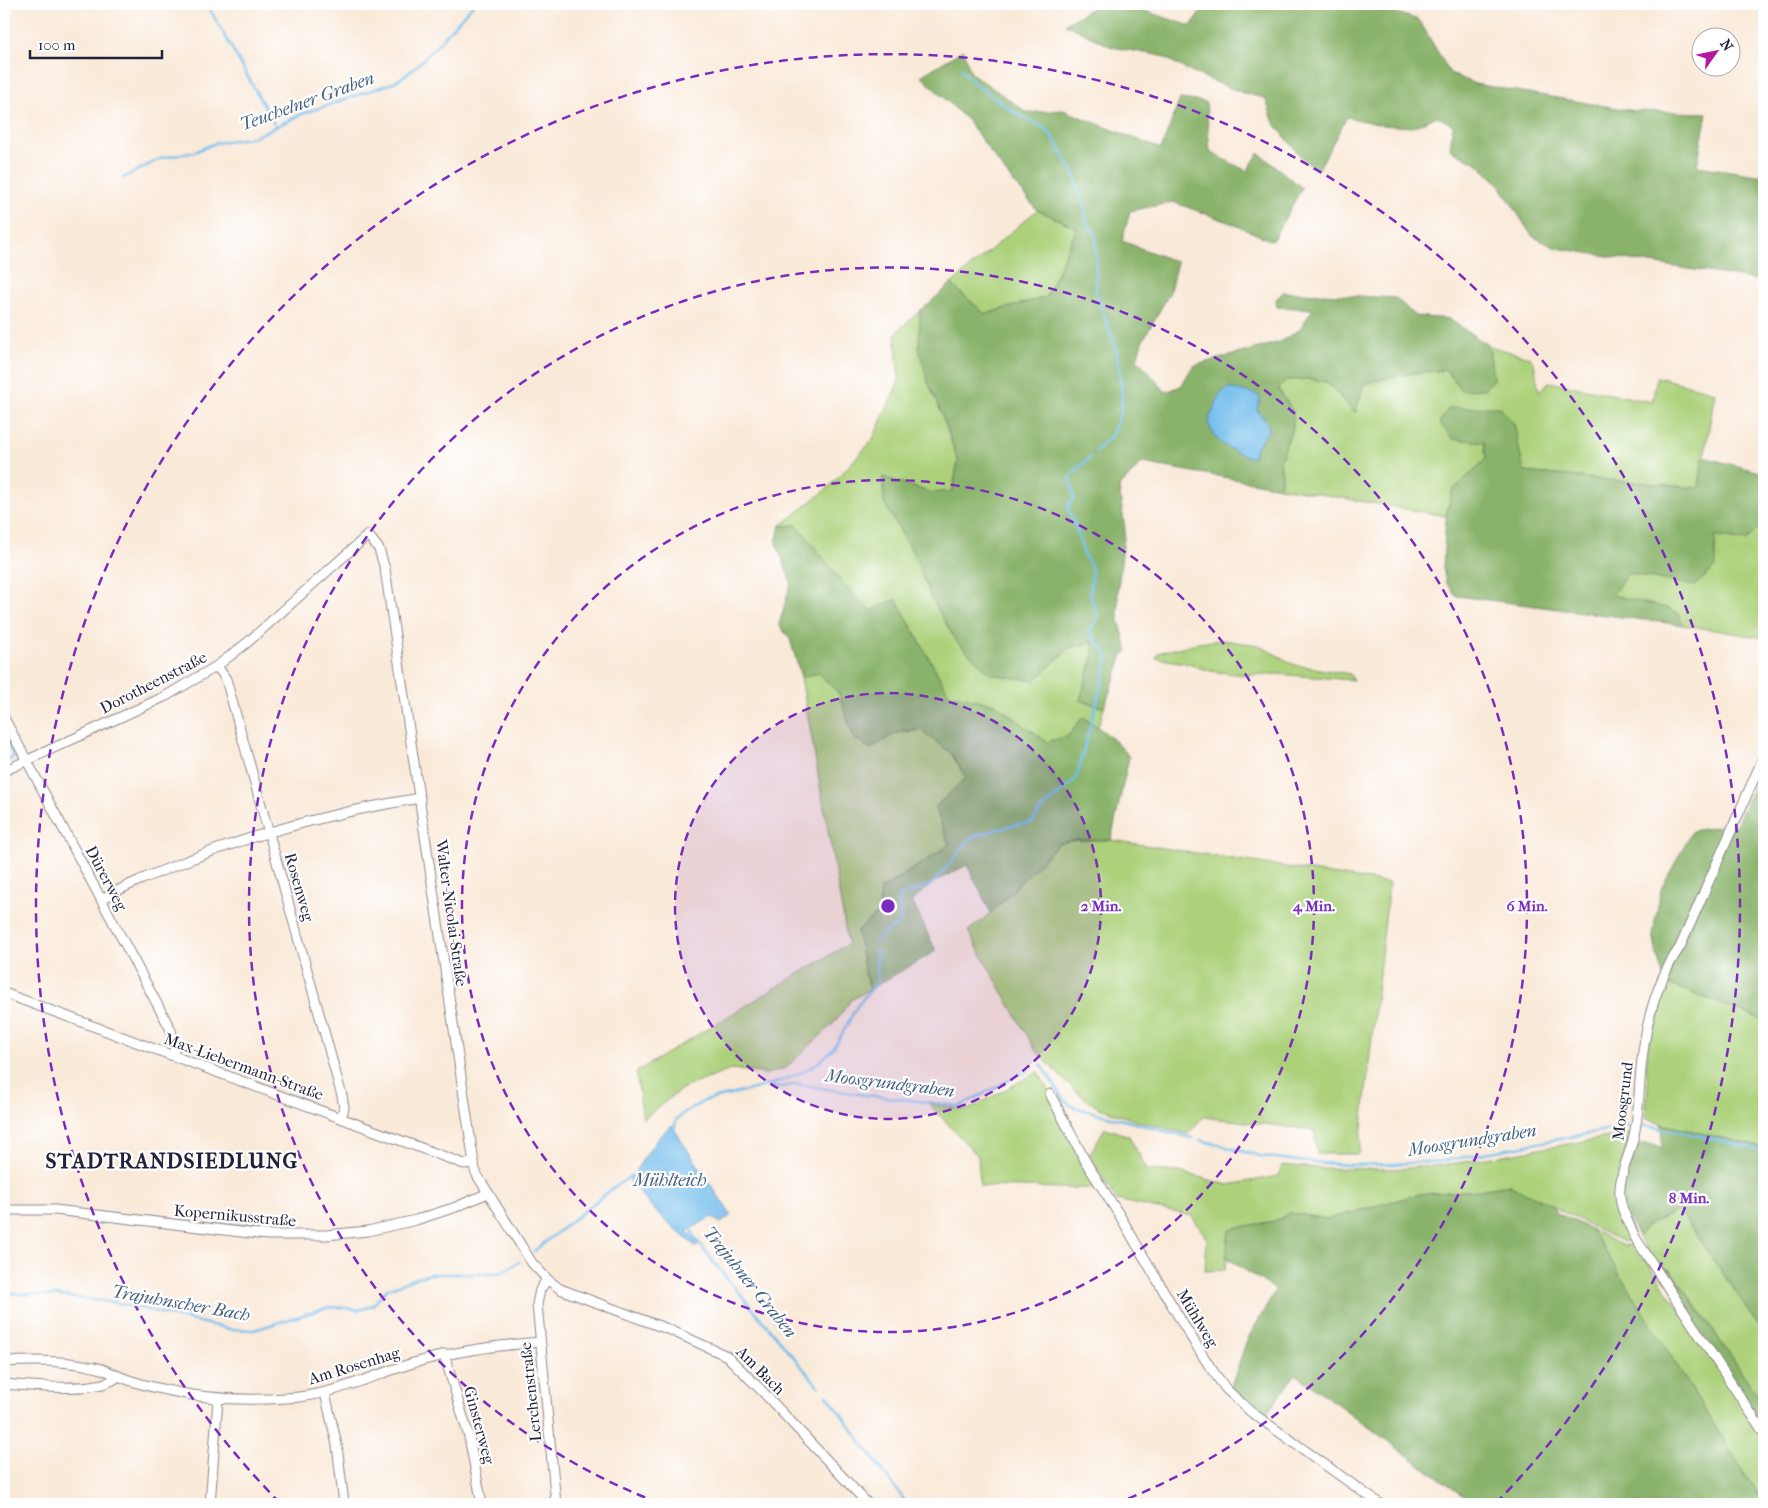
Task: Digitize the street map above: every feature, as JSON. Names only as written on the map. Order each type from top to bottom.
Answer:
[{"type":"street","name":"Dorotheenstraße","points":[[4,771],[166,696],[217,666],[248,642],[368,535]]},
{"type":"street","name":"Walter-Nicolai-Straße","points":[[368,535],[379,550],[385,569],[474,1163],[477,1175],[532,1262],[547,1279]]},
{"type":"street","name":"Rosenweg","points":[[217,666],[226,679],[342,1096],[344,1108],[341,1118]]},
{"type":"street","name":"Dürerweg","points":[[4,718],[171,1030],[175,1047],[173,1055]]},
{"type":"street","name":"Moosgrund","points":[[1764,756],[1680,947],[1669,963],[1651,1009],[1641,1068],[1635,1131],[1621,1183],[1620,1197],[1624,1216],[1636,1239],[1764,1433]]},
{"type":"street","points":[[101,900],[131,884],[206,852],[269,832],[336,814],[420,798]]},
{"type":"street","name":"Max-Liebermann-Straße","points":[[4,993],[464,1164],[474,1163]]},
{"type":"street","name":"Mühlweg","points":[[1050,1094],[1087,1164],[1205,1359],[1226,1389],[1251,1412],[1380,1504]]},
{"type":"street","name":"Kopernikusstraße","points":[[4,1210],[55,1210],[267,1235],[326,1235],[368,1231],[416,1220],[477,1199],[488,1192]]},
{"type":"street","name":"Lerchenstraße","points":[[547,1279],[540,1290],[537,1304],[556,1504]]},
{"type":"street","name":"Am Bach","points":[[547,1279],[565,1291],[670,1330],[726,1356],[762,1390],[868,1504]]},
{"type":"street","name":"Am Rosenhag","points":[[4,1362],[58,1361],[95,1367],[165,1390],[218,1399],[287,1398],[325,1393],[444,1354],[488,1346],[540,1342]]},
{"type":"street","name":"Ginsterweg","points":[[444,1354],[469,1437],[482,1504]]},
{"type":"street","points":[[4,1384],[32,1387],[77,1387],[108,1383],[114,1381],[118,1376]]},
{"type":"street","points":[[325,1393],[337,1445],[344,1504]]},
{"type":"street","points":[[210,1504],[218,1399]]},
{"type":"green space","points":[[1099,4],[1123,4],[1191,26],[1202,10],[1185,4],[1367,4],[1419,20],[1450,73],[1475,84],[1634,111],[1707,113],[1697,166],[1764,176],[1764,281],[1556,248],[1532,236],[1499,184],[1478,164],[1450,149],[1453,125],[1437,116],[1413,127],[1382,125],[1347,117],[1318,170],[1302,158],[1274,123],[1265,98],[1243,93],[1193,73],[1162,56],[1112,47],[1065,24]]},
{"type":"green space","points":[[963,50],[971,73],[1028,113],[1063,110],[1161,149],[1180,99],[1206,102],[1210,152],[1247,171],[1259,153],[1302,188],[1272,241],[1231,223],[1173,202],[1130,211],[1122,241],[1177,262],[1169,294],[1142,342],[1137,359],[1166,392],[1181,386],[1193,366],[1280,342],[1299,330],[1313,309],[1277,307],[1276,299],[1283,292],[1396,298],[1415,316],[1449,319],[1489,346],[1493,379],[1484,389],[1461,390],[1446,370],[1398,375],[1364,384],[1355,413],[1327,382],[1309,379],[1286,380],[1278,389],[1293,412],[1293,426],[1280,461],[1282,475],[1280,487],[1142,463],[1119,487],[1125,530],[1118,588],[1118,617],[1128,651],[1123,655],[1104,708],[1080,700],[1093,657],[1093,642],[1069,648],[1034,681],[990,674],[956,641],[931,598],[916,558],[884,503],[883,477],[932,493],[953,491],[958,461],[945,422],[928,382],[919,348],[920,311],[951,284],[985,314],[1046,297],[1077,228],[1037,210],[1006,173],[968,121],[921,76]],"holes":[[[1228,388],[1260,398],[1257,410],[1268,424],[1269,430],[1257,446],[1252,458]]]},
{"type":"green space","points":[[1037,210],[1077,228],[1046,297],[985,314],[951,284]]},
{"type":"green space","points":[[920,311],[919,348],[958,461],[952,492],[932,493],[883,477],[884,503],[916,558],[931,598],[1034,681],[1069,648],[1094,642],[1093,657],[1080,700],[1104,708],[1098,727],[1083,717],[1068,736],[1047,742],[995,704],[949,694],[896,599],[871,611],[842,582],[797,525],[780,526],[827,489],[872,441],[899,381],[895,333]]},
{"type":"green space","points":[[1489,346],[1529,357],[1534,363],[1539,391],[1549,382],[1652,402],[1657,377],[1715,392],[1699,488],[1523,472],[1514,424],[1440,422],[1453,439],[1484,441],[1486,459],[1452,491],[1446,516],[1280,487],[1282,475],[1280,461],[1293,426],[1293,412],[1278,388],[1286,380],[1309,379],[1327,382],[1355,413],[1364,384],[1398,375],[1447,370],[1461,390],[1493,379]]},
{"type":"green space","points":[[1500,407],[1514,424],[1524,472],[1699,488],[1703,457],[1764,473],[1764,523],[1746,541],[1715,536],[1716,567],[1694,586],[1628,573],[1612,595],[1667,608],[1678,614],[1683,625],[1457,596],[1446,583],[1443,568],[1446,516],[1452,491],[1486,459],[1484,442],[1453,439],[1439,422],[1449,408]]},
{"type":"green space","points":[[1764,523],[1764,638],[1683,625],[1678,614],[1612,595],[1628,573],[1715,536],[1746,541]]},
{"type":"green space","points":[[797,525],[842,582],[871,611],[896,599],[949,694],[995,704],[1047,742],[1068,736],[1083,717],[1114,740],[1129,757],[1111,840],[1077,840],[1059,843],[991,913],[967,865],[934,882],[912,901],[936,951],[870,989],[857,931],[879,912],[881,890],[949,845],[935,807],[966,778],[951,753],[921,730],[899,731],[871,749],[854,738],[839,694],[819,673],[801,677],[790,639],[779,625],[791,582],[776,543],[780,526]]},
{"type":"green space","points":[[1222,640],[1258,645],[1295,665],[1350,674],[1353,680],[1277,674],[1244,675],[1210,671],[1185,663],[1156,658],[1158,653],[1197,643]]},
{"type":"green space","points":[[819,673],[839,694],[854,738],[921,730],[951,753],[967,778],[935,807],[950,845],[881,889],[879,912],[857,931],[870,989],[851,1000],[833,1024],[786,1068],[766,1074],[733,1069],[683,1088],[643,1119],[636,1072],[848,944],[801,677]]},
{"type":"green space","points":[[1764,764],[1764,1020],[1665,983],[1653,933],[1661,889],[1692,831],[1736,825]]},
{"type":"green space","points":[[1077,840],[1111,840],[1389,883],[1359,1154],[1317,1154],[1314,1130],[1203,1117],[1188,1134],[1134,1120],[1097,1107],[1073,1089],[1036,1051],[968,931],[991,913],[1059,843]]},
{"type":"green space","points":[[1665,983],[1764,1020],[1764,1148],[1661,1124],[1645,1117],[1648,1084],[1646,1066],[1649,1039],[1655,1010]]},
{"type":"green space","points":[[1038,1072],[1103,1189],[980,1186],[978,1156],[929,1104],[967,1110]]},
{"type":"green space","points":[[1661,1124],[1764,1148],[1764,1333],[1679,1210],[1647,1226],[1638,1237],[1625,1206],[1623,1184],[1636,1148],[1640,1144],[1647,1143],[1662,1148]]},
{"type":"green space","points":[[1105,1128],[1129,1136],[1147,1170],[1180,1172],[1228,1185],[1279,1176],[1282,1165],[1316,1168],[1396,1169],[1458,1163],[1632,1133],[1619,1173],[1633,1238],[1624,1242],[1509,1185],[1479,1190],[1420,1194],[1328,1219],[1290,1213],[1275,1221],[1230,1229],[1225,1270],[1205,1271],[1207,1239],[1192,1216],[1116,1200],[1089,1155]]},
{"type":"green space","points":[[1509,1185],[1552,1205],[1557,1213],[1591,1229],[1764,1504],[1474,1504],[1296,1374],[1264,1417],[1230,1389],[1247,1340],[1276,1290],[1226,1258],[1229,1229],[1275,1221],[1290,1213],[1328,1219],[1420,1194],[1479,1190]]},
{"type":"green space","points":[[1679,1210],[1764,1333],[1764,1404],[1672,1271],[1656,1264],[1638,1237],[1647,1226]]},
{"type":"green space","points":[[1591,1229],[1623,1246],[1636,1244],[1764,1437],[1764,1504]]},
{"type":"green space","points":[[1656,1264],[1671,1271],[1764,1404],[1764,1428]]},
{"type":"water","points":[[1228,388],[1257,394],[1260,398],[1257,410],[1268,424],[1269,430],[1257,446],[1252,458],[1219,442],[1208,422],[1220,394]]},
{"type":"water","name":"Mühlteich","points":[[672,1125],[731,1215],[721,1223],[711,1217],[687,1231],[699,1245],[696,1247],[650,1205],[628,1177],[633,1174],[658,1138]]},
{"type":"waterway","points":[[207,4],[276,127]]},
{"type":"waterway","name":"Teuchelner Graben","points":[[123,178],[162,158],[194,152],[216,143],[254,137],[302,114],[393,83],[415,67],[474,4]]},
{"type":"waterway","points":[[961,69],[974,83],[1012,111],[1044,128],[1052,136],[1074,174],[1089,226],[1096,234],[1096,292],[1116,348],[1122,401],[1119,418],[1111,436],[1096,451]]},
{"type":"waterway","points":[[876,942],[884,933],[900,923],[900,896],[934,882],[970,839],[975,836],[1013,825],[1030,823],[1041,810],[1073,782],[1077,775],[1108,660],[1106,652],[1089,631],[1098,618],[1090,594],[1092,573],[1068,508],[1069,503],[1074,499],[1070,479],[1073,473],[1090,457]]},
{"type":"waterway","name":"Teuchelner Graben","points":[[4,734],[14,757],[4,763]]},
{"type":"waterway","points":[[674,1132],[676,1120],[685,1112],[704,1101],[771,1084],[804,1071],[819,1062],[831,1051],[858,1005],[878,982],[876,950]]},
{"type":"waterway","name":"Moosgrundgraben","points":[[1041,1064],[1064,1100],[1073,1107],[1192,1138]]},
{"type":"waterway","name":"Moosgrundgraben","points":[[770,1085],[781,1087],[797,1084],[858,1094],[960,1106],[1029,1070]]},
{"type":"waterway","name":"Moosgrundgraben","points":[[1641,1125],[1701,1136],[1764,1151]]},
{"type":"waterway","name":"Moosgrundgraben","points":[[1200,1140],[1260,1156],[1298,1161],[1349,1165],[1394,1164],[1443,1161],[1628,1126]]},
{"type":"waterway","name":"Trajuhnscher Bach","points":[[534,1251],[613,1188],[635,1173]]},
{"type":"waterway","name":"Trajuhner Graben","points":[[691,1227],[695,1238],[719,1269],[819,1387]]},
{"type":"waterway","name":"Trajuhnscher Bach","points":[[4,1293],[61,1296],[118,1303],[229,1329],[254,1330],[329,1307],[358,1310],[366,1308],[373,1305],[387,1289],[430,1274],[493,1274],[502,1272],[519,1262]]},
{"type":"waterway","name":"Teuchelner Graben","points":[[5,1274],[7,1293]]},
{"type":"waterway","name":"Trajuhner Graben","points":[[827,1395],[907,1504]]},
{"type":"district","name":"STADTRANDSIEDLUNG","points":[[172,1161]]}]
